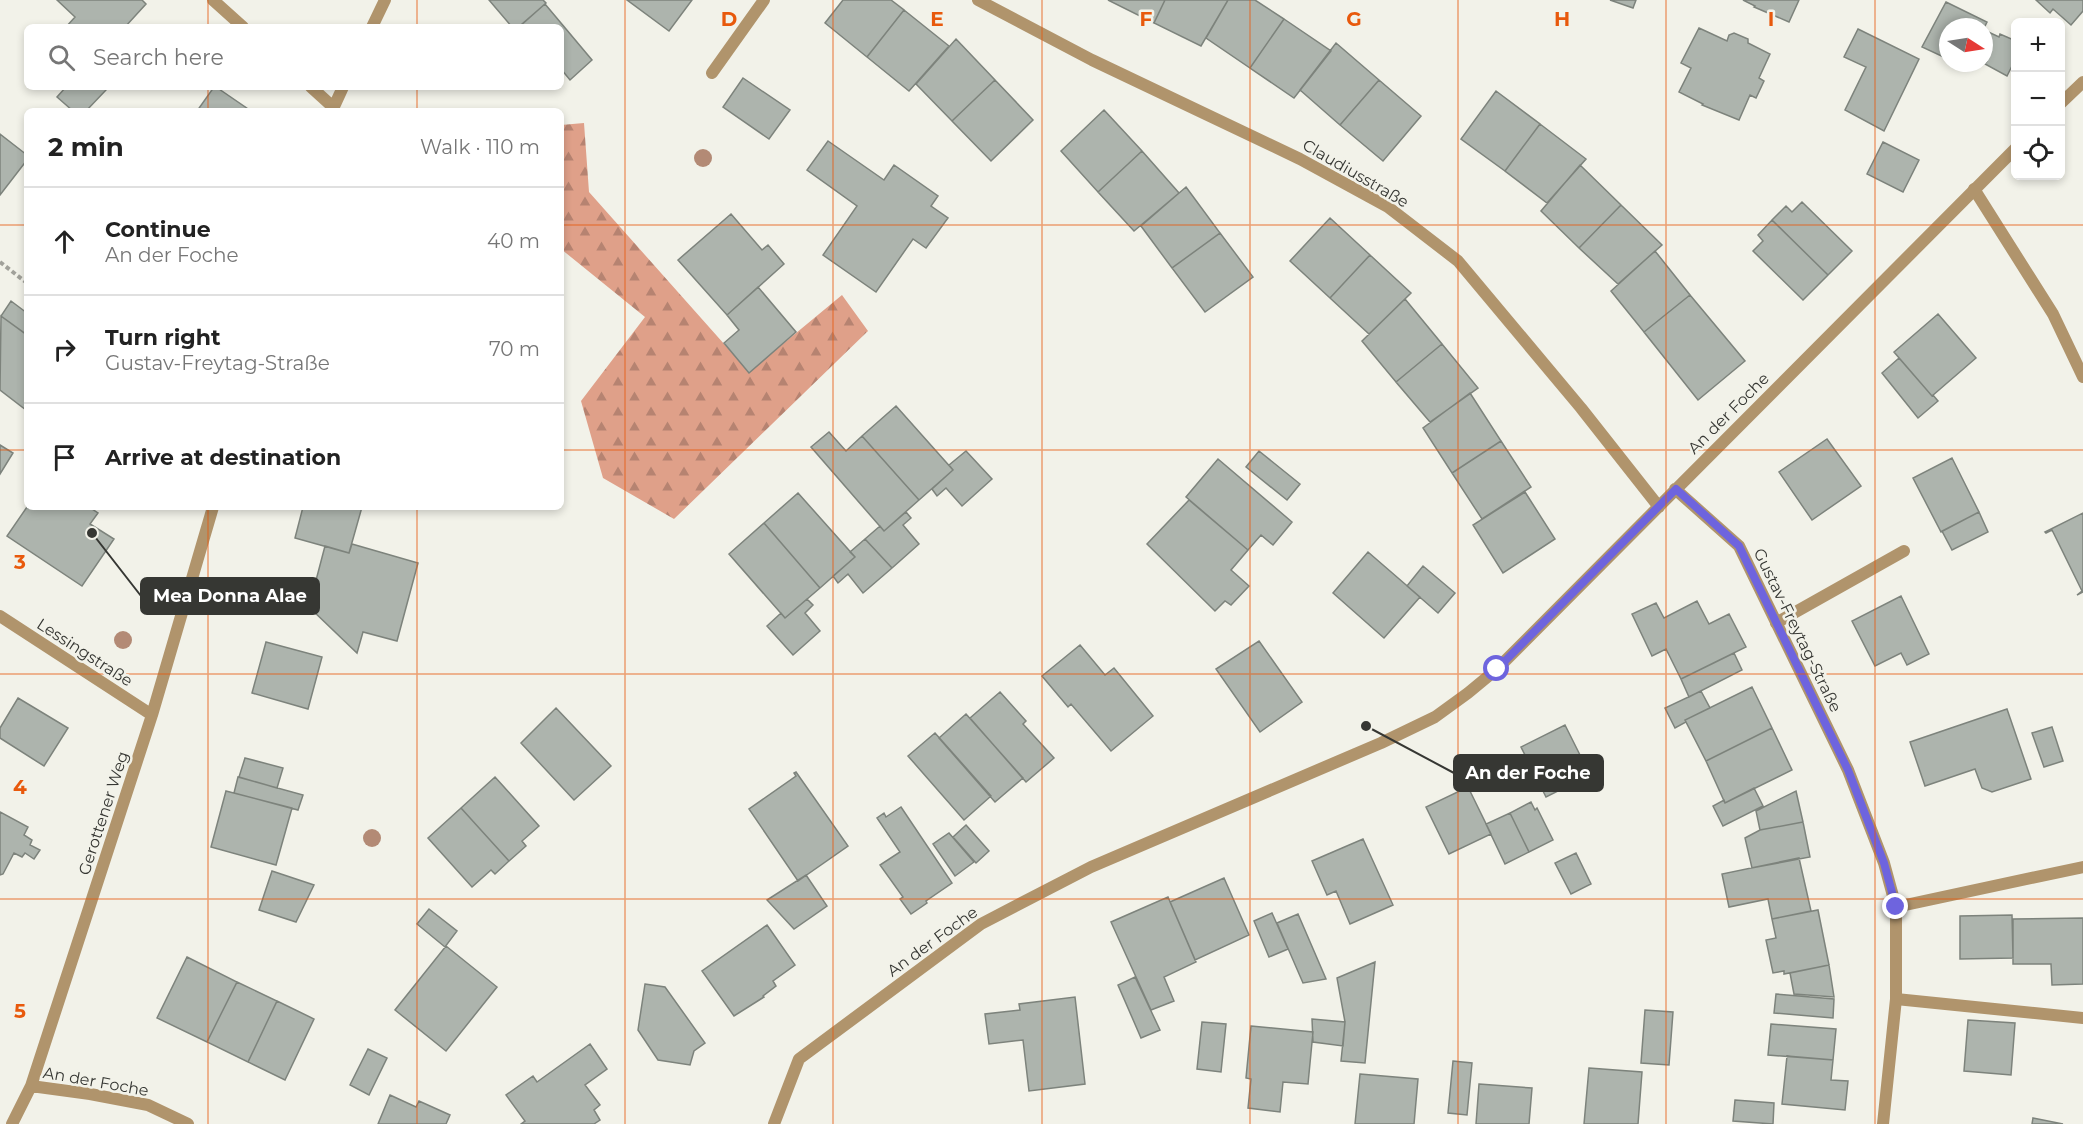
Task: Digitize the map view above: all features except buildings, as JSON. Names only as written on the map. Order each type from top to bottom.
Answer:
[{"type":"street","points":[[213,0],[240,24]]},
{"type":"street","points":[[374,24],[386,0]]},
{"type":"street","points":[[712,73],[764,0]]},
{"type":"street","name":"Claudiusstraße","points":[[978,0],[1092,60],[1300,159],[1388,207],[1458,261],[1581,408],[1659,507]]},
{"type":"street","points":[[2065,100],[2083,82]]},
{"type":"street","points":[[314,90],[331,108]]},
{"type":"street","points":[[332,108],[342,90]]},
{"type":"street","name":"An der Foche","points":[[774,1124],[800,1059],[981,924],[1091,867],[1381,743],[1435,717],[1468,693],[1497,669],[2011,153]]},
{"type":"street","points":[[1974,189],[2053,314],[2083,378]]},
{"type":"street","name":"Gustav-Freytag-Straße","points":[[1676,489],[1739,546],[1848,770],[1884,863],[1896,907],[1896,999],[1883,1124]]},
{"type":"street","name":"Gerottener Weg","points":[[12,1124],[31,1086],[152,715],[212,510]]},
{"type":"street","points":[[1776,622],[1904,550]]},
{"type":"street","name":"Lessingstraße","points":[[0,616],[152,715]]},
{"type":"street","points":[[1896,907],[2083,867]]},
{"type":"street","points":[[1896,999],[2083,1018]]},
{"type":"street","name":"An der Foche","points":[[31,1086],[148,1105],[188,1124]]},
{"type":"path","points":[[0,262],[24,281]]},
{"type":"green space","points":[[584,123],[589,192],[749,372],[842,295],[868,331],[674,519],[603,478],[581,401],[645,317],[564,251],[564,125]]},
{"type":"place","name":"Mea Donna Alae","points":[[92,533]]},
{"type":"place","name":"An der Foche","points":[[1366,726]]},
{"type":"route","points":[[1497,669],[1676,489],[1739,546],[1848,770],[1884,863],[1896,907]]}]
